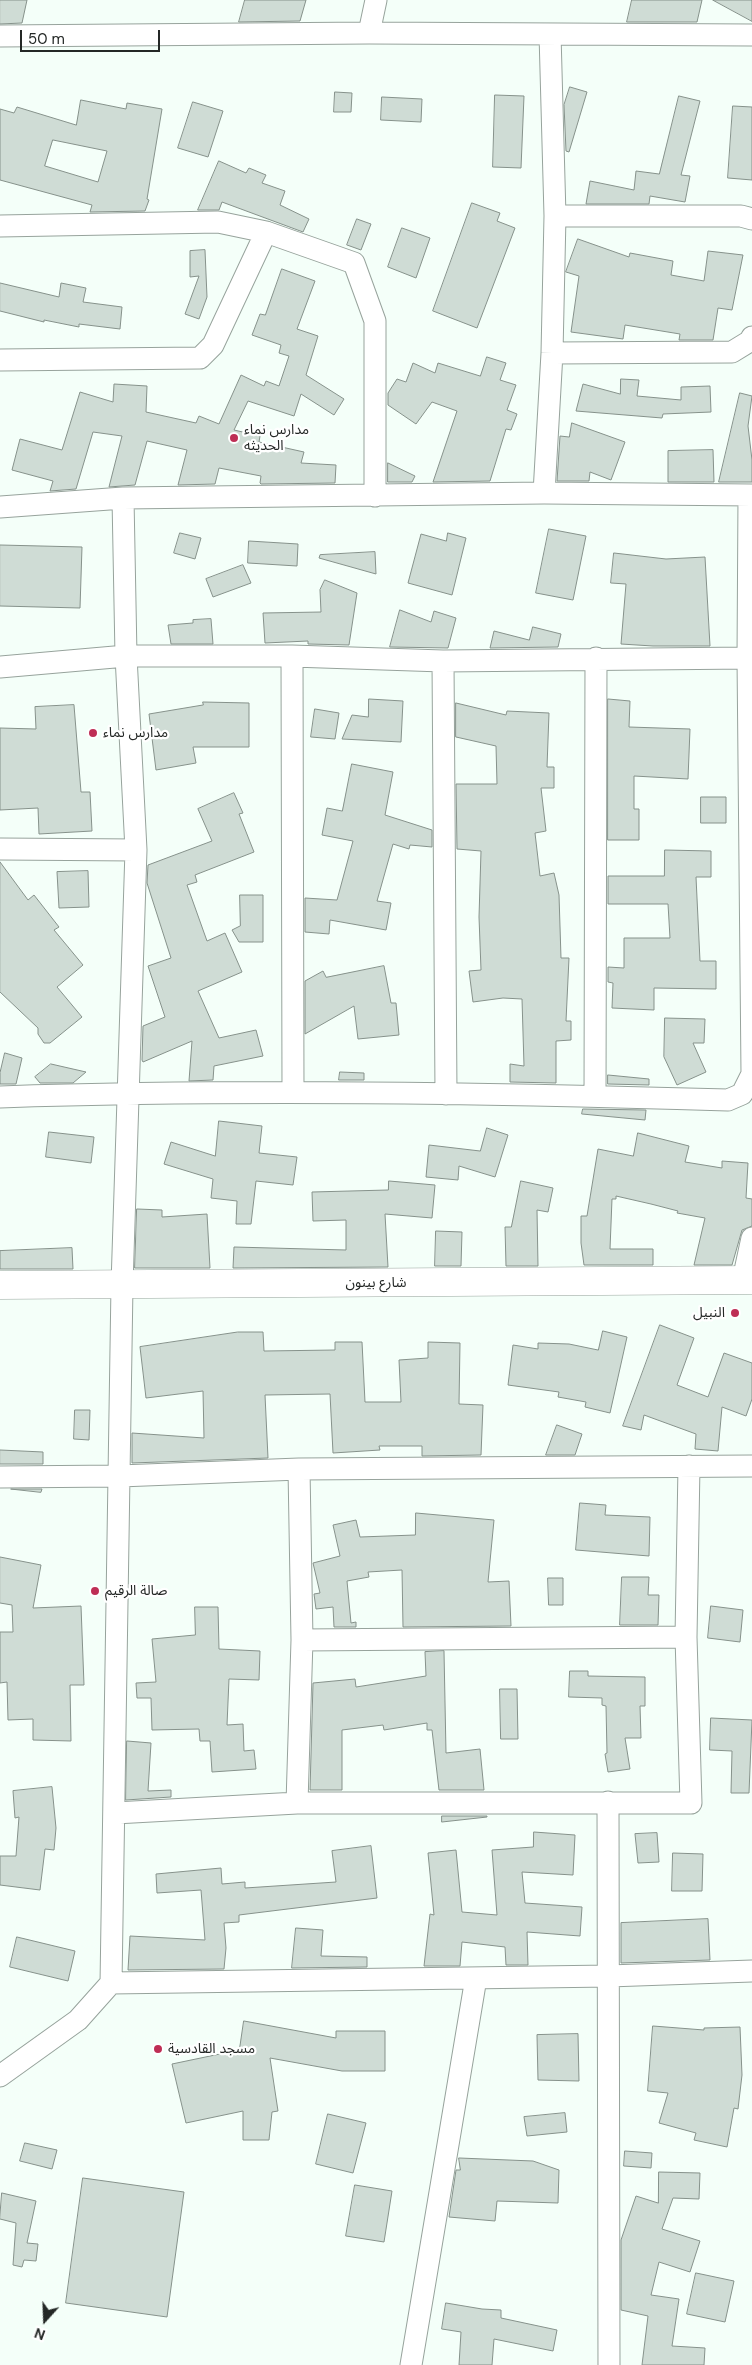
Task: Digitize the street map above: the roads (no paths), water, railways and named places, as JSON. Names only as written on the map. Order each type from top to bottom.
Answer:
[{"type":"street","points":[[369,34],[376,0]]},
{"type":"street","points":[[0,36],[369,34],[752,35]]},
{"type":"street","points":[[544,493],[552,353],[555,216],[550,34]]},
{"type":"street","points":[[555,216],[741,216],[752,219]]},
{"type":"street","points":[[0,226],[218,222],[266,232],[354,263],[375,321],[375,496]]},
{"type":"street","points":[[0,360],[200,358],[213,345],[266,232]]},
{"type":"street","points":[[552,353],[732,352],[750,342],[752,337]]},
{"type":"street","points":[[0,507],[124,498],[544,493],[751,495],[748,658],[752,1074],[747,1099],[728,1100],[595,1096],[293,1092],[128,1093],[0,1097]]},
{"type":"street","points":[[0,2076],[78,2020],[111,1983],[122,1285],[136,850],[126,656],[124,498]]},
{"type":"street","points":[[0,667],[126,656],[292,656],[443,661],[748,658]]},
{"type":"street","points":[[292,656],[293,1092]]},
{"type":"street","points":[[595,1096],[596,658]]},
{"type":"street","points":[[443,661],[446,1094]]},
{"type":"street","points":[[0,849],[136,850]]},
{"type":"street","points":[[748,1280],[752,1238]]},
{"type":"street","name":"شارع بينون","points":[[0,1285],[748,1280]]},
{"type":"street","points":[[115,1813],[297,1803],[691,1803],[686,1638],[689,1466]]},
{"type":"street","points":[[0,1477],[120,1476],[299,1469],[752,1466]]},
{"type":"street","points":[[297,1803],[302,1640],[299,1469]]},
{"type":"street","points":[[302,1640],[686,1638]]},
{"type":"street","points":[[608,1802],[609,2365]]},
{"type":"street","points":[[111,1983],[609,1976],[752,1971]]},
{"type":"street","points":[[411,2365],[476,1978]]},
{"type":"place","name":"مدارس نماء الحديثه","points":[[234,438]]},
{"type":"place","name":"مدارس نماء","points":[[93,733]]},
{"type":"place","name":"النبيل","points":[[735,1313]]},
{"type":"place","name":"صالة الرقيم","points":[[95,1591]]},
{"type":"place","name":"مسجد القادسية","points":[[158,2049]]}]
